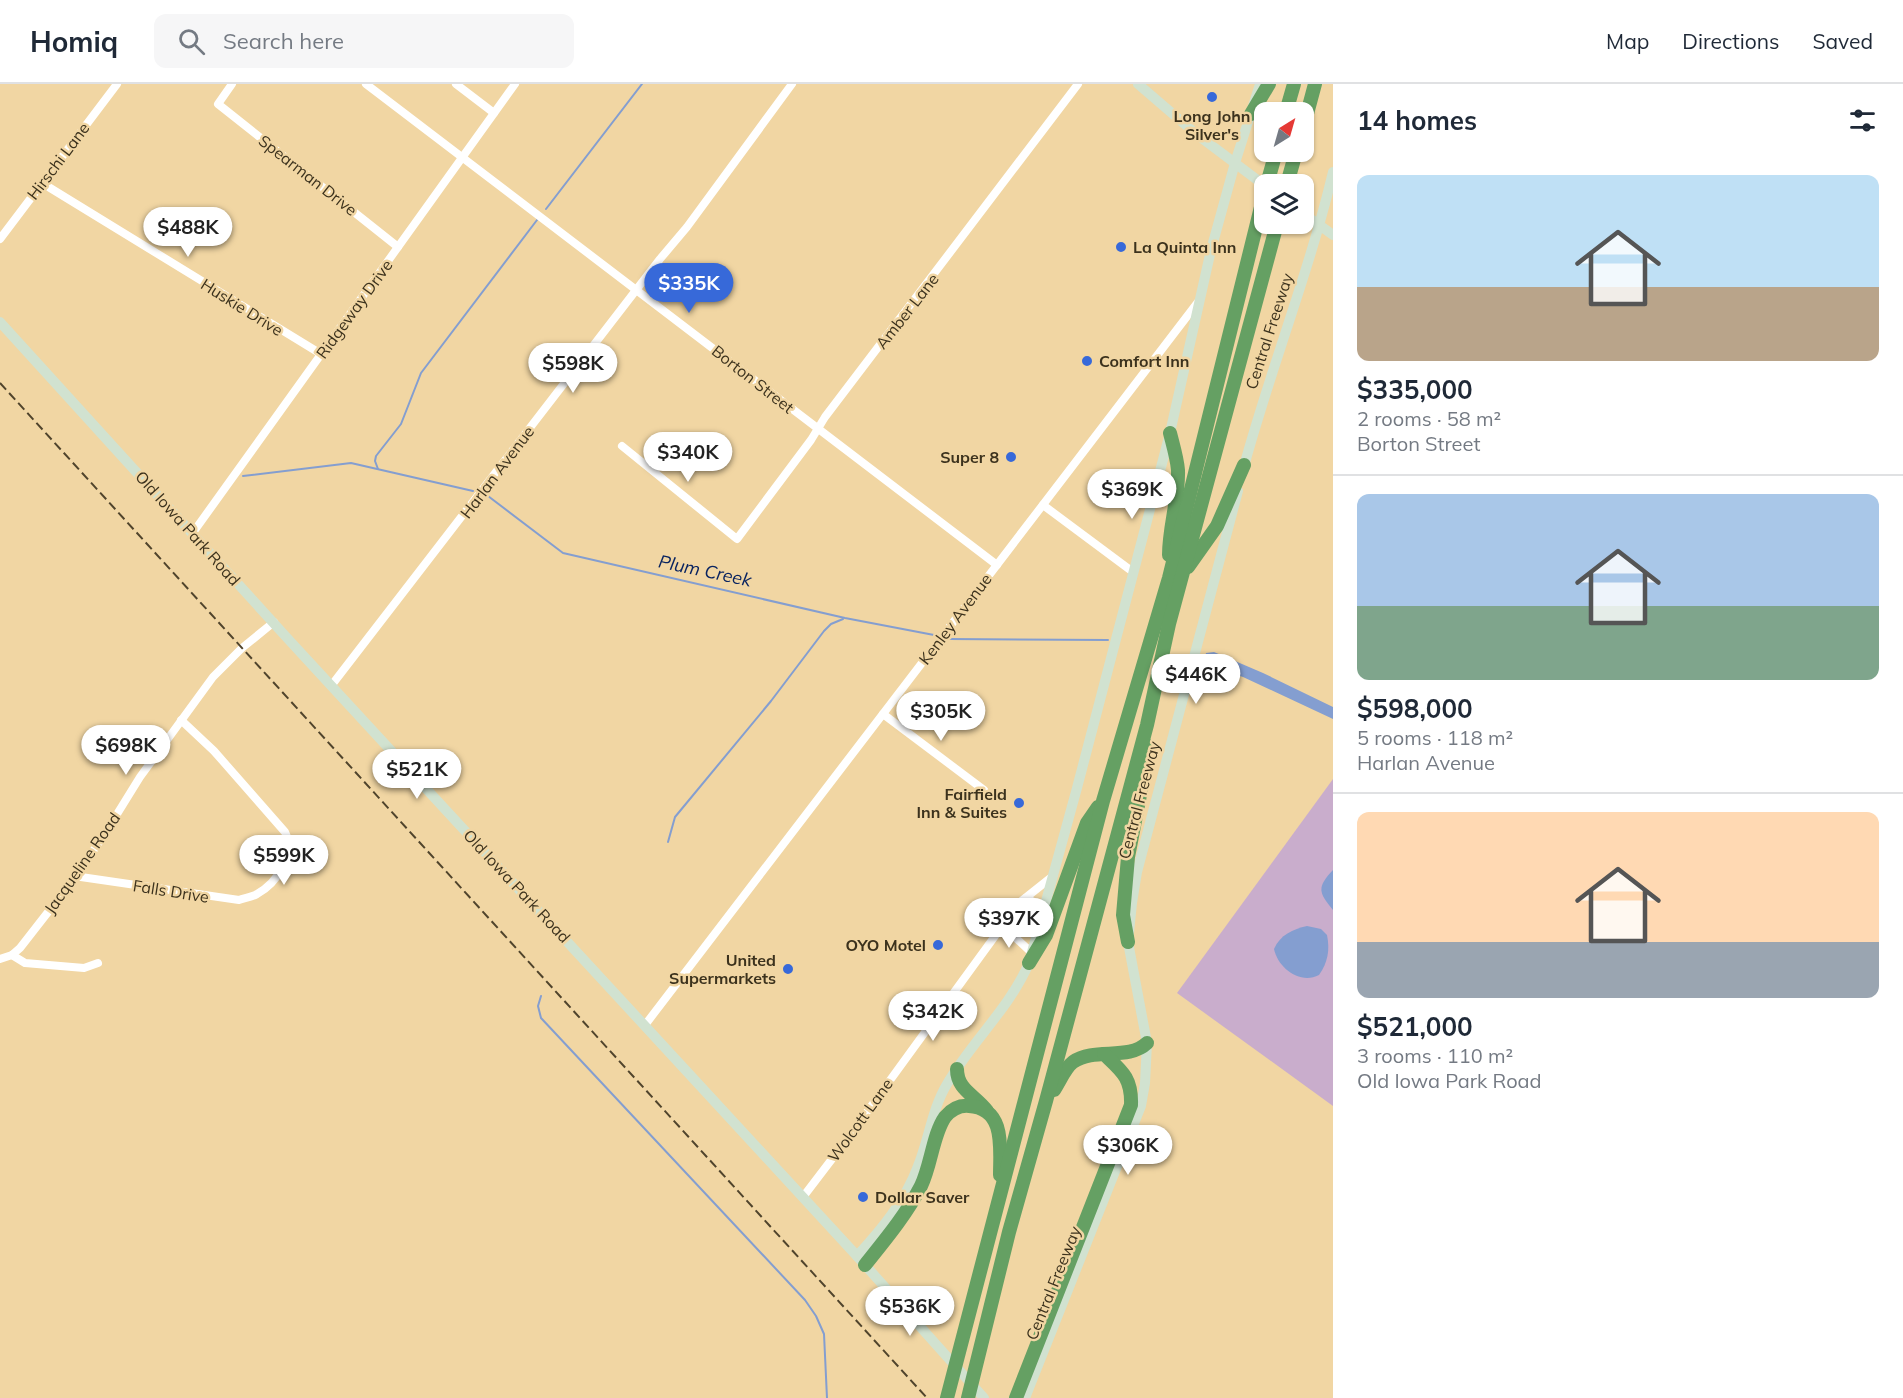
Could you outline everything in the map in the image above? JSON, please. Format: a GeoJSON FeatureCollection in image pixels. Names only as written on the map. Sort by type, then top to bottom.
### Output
{"type":"FeatureCollection","features":[{"type":"Feature","properties":{"kind":"highway"},"geometry":{"type":"LineString","coordinates":[[1251,114],[1269,84]]}},
{"type":"Feature","properties":{"kind":"highway"},"geometry":{"type":"LineString","coordinates":[[1289,102],[1294,84]]}},
{"type":"Feature","properties":{"kind":"highway"},"geometry":{"type":"LineString","coordinates":[[1310,102],[1315,84]]}},
{"type":"Feature","properties":{"kind":"highway","name":"Central Freeway"},"geometry":{"type":"LineString","coordinates":[[968,1398],[1009,1232],[1147,724],[1175,577],[1255,234]]}},
{"type":"Feature","properties":{"kind":"highway","name":"Central Freeway"},"geometry":{"type":"LineString","coordinates":[[947,1398],[1103,801],[1175,577],[1274,234]]}},
{"type":"Feature","properties":{"kind":"highway"},"geometry":{"type":"LineString","coordinates":[[1170,433],[1178,469],[1169,535],[1175,577]]}},
{"type":"Feature","properties":{"kind":"highway"},"geometry":{"type":"LineString","coordinates":[[1175,577],[1217,526],[1244,465]]}},
{"type":"Feature","properties":{"kind":"highway"},"geometry":{"type":"LineString","coordinates":[[1128,942],[1123,915],[1128,857],[1146,764],[1147,724]]}},
{"type":"Feature","properties":{"kind":"highway"},"geometry":{"type":"LineString","coordinates":[[1031,958],[1046,935],[1087,823],[1103,801]]}},
{"type":"Feature","properties":{"kind":"highway"},"geometry":{"type":"LineString","coordinates":[[1046,1101],[1071,1064],[1082,1058],[1136,1051],[1147,1043]]}},
{"type":"Feature","properties":{"kind":"highway"},"geometry":{"type":"LineString","coordinates":[[1016,1398],[1131,1105],[1130,1083],[1124,1072],[1104,1054]]}},
{"type":"Feature","properties":{"kind":"highway"},"geometry":{"type":"LineString","coordinates":[[957,1068],[960,1086],[977,1098],[998,1127],[1000,1195]]}},
{"type":"Feature","properties":{"kind":"highway"},"geometry":{"type":"LineString","coordinates":[[861,1260],[898,1223],[921,1186],[928,1170],[940,1126],[951,1111],[964,1106],[980,1107],[990,1114]]}},
{"type":"Feature","properties":{"kind":"main road"},"geometry":{"type":"LineString","coordinates":[[1137,84],[1195,134],[1254,176]]}},
{"type":"Feature","properties":{"kind":"main road"},"geometry":{"type":"LineString","coordinates":[[861,1260],[913,1180],[940,1098],[957,1068],[1005,1007],[1020,983],[1031,958],[1170,433],[1211,250],[1260,84]]}},
{"type":"Feature","properties":{"kind":"main road","name":"Central Freeway"},"geometry":{"type":"LineString","coordinates":[[1025,1398],[1141,1106],[1145,1083],[1147,1043],[1128,942],[1137,872],[1244,465],[1320,225],[1333,172]]}},
{"type":"Feature","properties":{"kind":"main road"},"geometry":{"type":"LineString","coordinates":[[1314,221],[1333,235]]}},
{"type":"Feature","properties":{"kind":"main road","name":"Old Iowa Park Road"},"geometry":{"type":"LineString","coordinates":[[0,322],[331,686],[861,1260],[984,1398]]}},
{"type":"Feature","properties":{"kind":"street","name":"Hirschi Lane"},"geometry":{"type":"LineString","coordinates":[[0,239],[117,84]]}},
{"type":"Feature","properties":{"kind":"street","name":"Spearman Drive"},"geometry":{"type":"LineString","coordinates":[[232,84],[218,104],[398,248]]}},
{"type":"Feature","properties":{"kind":"street","name":"Borton Street"},"geometry":{"type":"LineString","coordinates":[[366,84],[997,565]]}},
{"type":"Feature","properties":{"kind":"street"},"geometry":{"type":"LineString","coordinates":[[456,84],[494,113]]}},
{"type":"Feature","properties":{"kind":"street","name":"Ridgeway Drive"},"geometry":{"type":"LineString","coordinates":[[192,534],[515,84]]}},
{"type":"Feature","properties":{"kind":"street","name":"Harlan Avenue"},"geometry":{"type":"LineString","coordinates":[[331,686],[687,227],[792,84]]}},
{"type":"Feature","properties":{"kind":"street","name":"Amber Lane"},"geometry":{"type":"LineString","coordinates":[[622,446],[737,538],[1078,84]]}},
{"type":"Feature","properties":{"kind":"street","name":"Huskie Drive"},"geometry":{"type":"LineString","coordinates":[[42,183],[321,354]]}},
{"type":"Feature","properties":{"kind":"street","name":"Kenley Avenue"},"geometry":{"type":"LineString","coordinates":[[645,1025],[1200,298]]}},
{"type":"Feature","properties":{"kind":"street"},"geometry":{"type":"LineString","coordinates":[[1043,505],[1133,572]]}},
{"type":"Feature","properties":{"kind":"street","name":"Jacqueline Road"},"geometry":{"type":"LineString","coordinates":[[0,959],[12,955],[28,939],[101,840],[140,777],[222,666],[274,622]]}},
{"type":"Feature","properties":{"kind":"street"},"geometry":{"type":"LineString","coordinates":[[883,714],[984,790]]}},
{"type":"Feature","properties":{"kind":"street","name":"Falls Drive"},"geometry":{"type":"LineString","coordinates":[[74,876],[238,900],[255,895],[276,877],[290,848],[285,832],[214,751],[181,720]]}},
{"type":"Feature","properties":{"kind":"street","name":"Wolcott Lane"},"geometry":{"type":"LineString","coordinates":[[803,1197],[1019,903],[1053,876]]}},
{"type":"Feature","properties":{"kind":"street"},"geometry":{"type":"LineString","coordinates":[[1026,898],[1044,908]]}},
{"type":"Feature","properties":{"kind":"street"},"geometry":{"type":"LineString","coordinates":[[1003,926],[1031,958]]}},
{"type":"Feature","properties":{"kind":"street"},"geometry":{"type":"LineString","coordinates":[[12,955],[25,963],[84,968],[98,963]]}},
{"type":"Feature","properties":{"kind":"shaded area"},"geometry":{"type":"Polygon","coordinates":[[[1333,779],[1333,1106],[1177,993],[1333,779]]]}},
{"type":"Feature","properties":{"kind":"water"},"geometry":{"type":"Polygon","coordinates":[[[1214,652],[1333,707],[1333,719],[1243,677],[1203,664],[1206,653],[1214,652]]]}},
{"type":"Feature","properties":{"kind":"water"},"geometry":{"type":"Polygon","coordinates":[[[1333,870],[1333,910],[1324,899],[1321,890],[1324,881],[1333,870]]]}},
{"type":"Feature","properties":{"kind":"water"},"geometry":{"type":"Polygon","coordinates":[[[1307,926],[1321,929],[1327,935],[1326,961],[1319,975],[1312,978],[1291,973],[1280,962],[1274,949],[1288,933],[1307,926]]]}},
{"type":"Feature","properties":{"kind":"waterway"},"geometry":{"type":"LineString","coordinates":[[546,209],[642,84]]}},
{"type":"Feature","properties":{"kind":"waterway"},"geometry":{"type":"LineString","coordinates":[[378,469],[376,456],[401,424],[421,373],[537,220]]}},
{"type":"Feature","properties":{"kind":"waterway","name":"Plum Creek"},"geometry":{"type":"LineString","coordinates":[[243,476],[351,463],[473,491]]}},
{"type":"Feature","properties":{"kind":"waterway","name":"Plum Creek"},"geometry":{"type":"LineString","coordinates":[[488,496],[563,553],[845,618],[934,635]]}},
{"type":"Feature","properties":{"kind":"waterway"},"geometry":{"type":"LineString","coordinates":[[668,842],[675,817],[771,701],[824,631],[831,624],[843,619]]}},
{"type":"Feature","properties":{"kind":"waterway","name":"Plum Creek"},"geometry":{"type":"LineString","coordinates":[[949,639],[1108,640]]}},
{"type":"Feature","properties":{"kind":"waterway"},"geometry":{"type":"LineString","coordinates":[[541,996],[538,1006],[541,1018],[805,1300],[824,1334],[827,1398]]}},
{"type":"Feature","properties":{"kind":"railway"},"geometry":{"type":"LineString","coordinates":[[0,383],[927,1398]]}},
{"type":"Feature","properties":{"kind":"place","name":"Long John Silver's"},"geometry":{"type":"Point","coordinates":[1212,97]}},
{"type":"Feature","properties":{"kind":"place","name":"La Quinta Inn"},"geometry":{"type":"Point","coordinates":[1121,247]}},
{"type":"Feature","properties":{"kind":"place","name":"Comfort Inn"},"geometry":{"type":"Point","coordinates":[1087,361]}},
{"type":"Feature","properties":{"kind":"place","name":"Super 8"},"geometry":{"type":"Point","coordinates":[1011,457]}},
{"type":"Feature","properties":{"kind":"place","name":"Fairfield Inn & Suites"},"geometry":{"type":"Point","coordinates":[1019,803]}},
{"type":"Feature","properties":{"kind":"place","name":"OYO Motel"},"geometry":{"type":"Point","coordinates":[938,945]}},
{"type":"Feature","properties":{"kind":"place","name":"United Supermarkets"},"geometry":{"type":"Point","coordinates":[788,969]}},
{"type":"Feature","properties":{"kind":"place","name":"Dollar Saver"},"geometry":{"type":"Point","coordinates":[863,1197]}}]}
